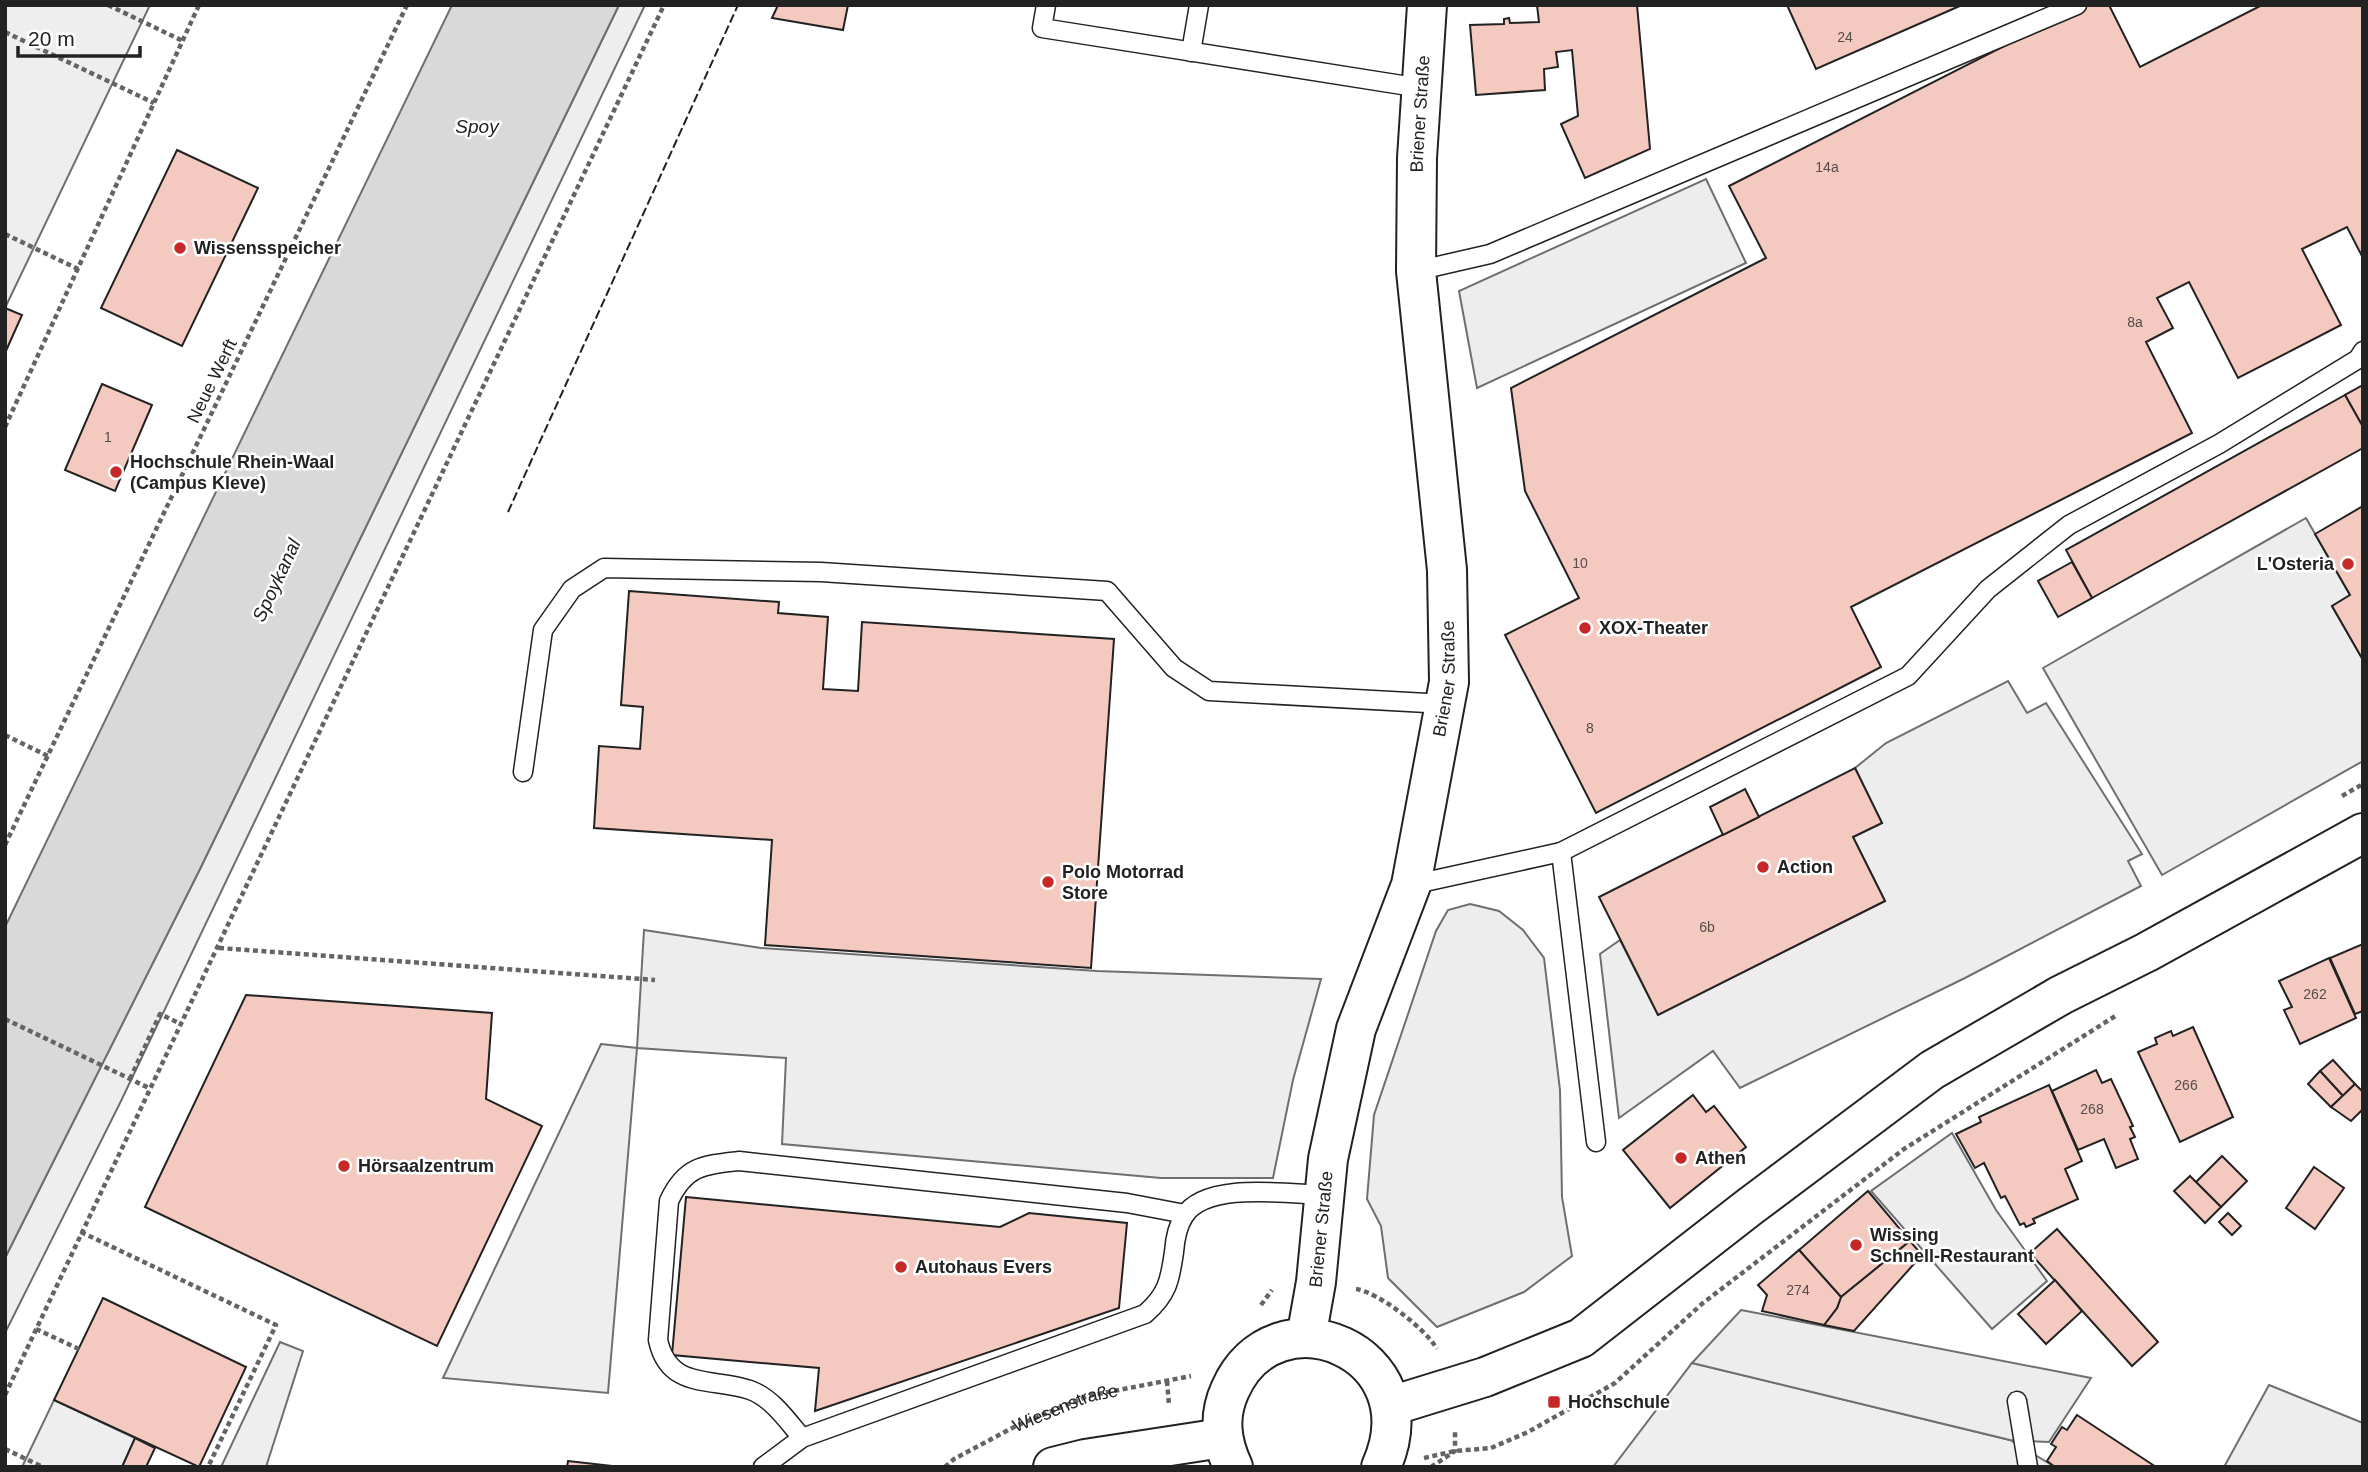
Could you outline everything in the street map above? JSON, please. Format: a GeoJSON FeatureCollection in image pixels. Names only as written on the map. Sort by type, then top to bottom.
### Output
{"type":"FeatureCollection","features":[{"type":"Feature","properties":{"kind":"street","name":"Briener Straße"},"geometry":{"type":"LineString","coordinates":[[1306,1338],[1316,1282],[1328,1158],[1356,1029],[1411,885],[1449,682],[1447,570],[1416,271],[1421,88],[1427,5]]}},
{"type":"Feature","properties":{"kind":"street"},"geometry":{"type":"LineString","coordinates":[[1391,1406],[1447,1389],[1581,1338],[1932,1070],[2061,995],[2147,952],[2363,833]]}},
{"type":"Feature","properties":{"kind":"street"},"geometry":{"type":"LineString","coordinates":[[1054,1467],[1228,1452],[1223,1405],[1236,1374],[1255,1355],[1279,1342],[1306,1338],[1336,1342],[1361,1357],[1381,1379],[1391,1406],[1393,1427],[1389,1448],[1381,1467]]}},
{"type":"Feature","properties":{"kind":"lane"},"geometry":{"type":"LineString","coordinates":[[1046,5],[1042,29],[1421,88]]}},
{"type":"Feature","properties":{"kind":"lane"},"geometry":{"type":"LineString","coordinates":[[1191,52],[1199,5]]}},
{"type":"Feature","properties":{"kind":"lane"},"geometry":{"type":"LineString","coordinates":[[1416,271],[1490,254],[2077,5]]}},
{"type":"Feature","properties":{"kind":"lane"},"geometry":{"type":"LineString","coordinates":[[1411,885],[1561,852],[1908,676],[1988,589],[2069,525],[2220,444],[2358,359],[2363,351]]}},
{"type":"Feature","properties":{"kind":"lane"},"geometry":{"type":"LineString","coordinates":[[523,772],[543,630],[572,589],[604,568],[821,572],[1107,592],[1174,668],[1209,691],[1445,704]]}},
{"type":"Feature","properties":{"kind":"lane"},"geometry":{"type":"LineString","coordinates":[[1561,852],[1596,1142]]}},
{"type":"Feature","properties":{"kind":"lane"},"geometry":{"type":"LineString","coordinates":[[802,1438],[768,1400],[750,1390],[712,1384],[676,1373],[662,1357],[659,1340],[669,1201],[678,1182],[691,1171],[709,1164],[739,1161],[1127,1203],[1185,1214]]}},
{"type":"Feature","properties":{"kind":"lane"},"geometry":{"type":"LineString","coordinates":[[763,1467],[802,1438],[1145,1314],[1162,1300],[1171,1274],[1176,1232],[1185,1214],[1198,1203],[1221,1193],[1324,1195]]}},
{"type":"Feature","properties":{"kind":"lane"},"geometry":{"type":"LineString","coordinates":[[2017,1401],[2028,1467]]}},
{"type":"Feature","properties":{"kind":"path"},"geometry":{"type":"LineString","coordinates":[[108,5],[183,41]]}},
{"type":"Feature","properties":{"kind":"path"},"geometry":{"type":"LineString","coordinates":[[5,427],[199,5]]}},
{"type":"Feature","properties":{"kind":"path","name":"Neue Werft"},"geometry":{"type":"LineString","coordinates":[[5,845],[407,5]]}},
{"type":"Feature","properties":{"kind":"path"},"geometry":{"type":"LineString","coordinates":[[5,1395],[664,5]]}},
{"type":"Feature","properties":{"kind":"path"},"geometry":{"type":"LineString","coordinates":[[5,32],[155,103]]}},
{"type":"Feature","properties":{"kind":"path"},"geometry":{"type":"LineString","coordinates":[[5,234],[78,269]]}},
{"type":"Feature","properties":{"kind":"path"},"geometry":{"type":"LineString","coordinates":[[5,735],[48,755]]}},
{"type":"Feature","properties":{"kind":"path"},"geometry":{"type":"LineString","coordinates":[[219,947],[655,979]]}},
{"type":"Feature","properties":{"kind":"path"},"geometry":{"type":"LineString","coordinates":[[1455,1451],[1491,1448],[1528,1432],[1615,1382],[1703,1303],[1904,1149],[2124,1011]]}},
{"type":"Feature","properties":{"kind":"path"},"geometry":{"type":"LineString","coordinates":[[130,1079],[160,1014],[181,1024]]}},
{"type":"Feature","properties":{"kind":"path"},"geometry":{"type":"LineString","coordinates":[[5,1019],[149,1088]]}},
{"type":"Feature","properties":{"kind":"path"},"geometry":{"type":"LineString","coordinates":[[81,1232],[276,1325],[208,1467]]}},
{"type":"Feature","properties":{"kind":"path"},"geometry":{"type":"LineString","coordinates":[[36,1329],[79,1349]]}},
{"type":"Feature","properties":{"kind":"path","name":"Wiesenstraße"},"geometry":{"type":"LineString","coordinates":[[945,1467],[954,1459],[1016,1426],[1088,1396],[1196,1375]]}},
{"type":"Feature","properties":{"kind":"path"},"geometry":{"type":"LineString","coordinates":[[5,1449],[43,1467]]}},
{"type":"Feature","properties":{"kind":"shaded area"},"geometry":{"type":"Polygon","coordinates":[[[5,5],[150,5],[5,308],[5,5]]]}},
{"type":"Feature","properties":{"kind":"shaded area"},"geometry":{"type":"Polygon","coordinates":[[[619,5],[645,5],[121,1101],[5,1333],[5,1258],[200,869],[619,5]]]}},
{"type":"Feature","properties":{"kind":"shaded area"},"geometry":{"type":"Polygon","coordinates":[[[1706,179],[1746,263],[1477,388],[1459,291],[1706,179]]]}},
{"type":"Feature","properties":{"kind":"shaded area","name":"L'Osteria"},"geometry":{"type":"Polygon","coordinates":[[[2306,518],[2350,595],[2332,606],[2363,660],[2363,761],[2162,875],[2043,668],[2306,518]]]}},
{"type":"Feature","properties":{"kind":"shaded area"},"geometry":{"type":"Polygon","coordinates":[[[2008,681],[2027,713],[2046,703],[2142,854],[2128,861],[2141,886],[1965,978],[1740,1088],[1713,1051],[1619,1118],[1600,954],[1620,940],[1658,1015],[1885,901],[1853,837],[1882,823],[1855,768],[1886,743],[2008,681]]]}},
{"type":"Feature","properties":{"kind":"shaded area"},"geometry":{"type":"Polygon","coordinates":[[[1470,904],[1499,911],[1523,930],[1544,958],[1560,1090],[1562,1197],[1572,1256],[1524,1292],[1437,1327],[1388,1278],[1381,1226],[1367,1199],[1374,1115],[1436,931],[1448,910],[1470,904]]]}},
{"type":"Feature","properties":{"kind":"shaded area"},"geometry":{"type":"Polygon","coordinates":[[[644,930],[761,948],[1097,971],[1321,979],[1293,1080],[1273,1178],[1161,1178],[782,1144],[786,1058],[637,1048],[644,930]]]}},
{"type":"Feature","properties":{"kind":"shaded area"},"geometry":{"type":"Polygon","coordinates":[[[601,1044],[637,1048],[608,1393],[443,1378],[601,1044]]]}},
{"type":"Feature","properties":{"kind":"shaded area"},"geometry":{"type":"Polygon","coordinates":[[[1952,1133],[1996,1210],[2047,1281],[1992,1329],[1871,1191],[1952,1133]]]}},
{"type":"Feature","properties":{"kind":"shaded area"},"geometry":{"type":"Polygon","coordinates":[[[1741,1310],[2091,1378],[2049,1442],[2010,1440],[1692,1363],[1741,1310]]]}},
{"type":"Feature","properties":{"kind":"shaded area"},"geometry":{"type":"Polygon","coordinates":[[[280,1342],[303,1351],[266,1467],[221,1467],[280,1342]]]}},
{"type":"Feature","properties":{"kind":"shaded area"},"geometry":{"type":"Polygon","coordinates":[[[1692,1363],[2010,1440],[2055,1467],[1613,1467],[1692,1363]]]}},
{"type":"Feature","properties":{"kind":"shaded area"},"geometry":{"type":"Polygon","coordinates":[[[2269,1385],[2363,1423],[2363,1467],[2224,1467],[2269,1385]]]}},
{"type":"Feature","properties":{"kind":"shaded area"},"geometry":{"type":"Polygon","coordinates":[[[54,1400],[135,1438],[122,1467],[22,1467],[54,1400]]]}},
{"type":"Feature","properties":{"kind":"water","name":"Spoy"},"geometry":{"type":"Polygon","coordinates":[[[452,5],[619,5],[200,869],[5,1258],[5,927],[452,5]]]}},
{"type":"Feature","properties":{"kind":"building"},"geometry":{"type":"Polygon","coordinates":[[[778,5],[848,5],[843,30],[772,18],[778,5]]]}},
{"type":"Feature","properties":{"kind":"building"},"geometry":{"type":"Polygon","coordinates":[[[1537,5],[1637,5],[1650,149],[1585,178],[1561,124],[1578,116],[1572,50],[1556,52],[1558,67],[1544,69],[1545,90],[1476,95],[1470,25],[1504,24],[1504,19],[1509,18],[1510,23],[1539,22],[1537,5]]]}},
{"type":"Feature","properties":{"kind":"building"},"geometry":{"type":"Polygon","coordinates":[[[1787,5],[1962,5],[1816,69],[1787,5]]]}},
{"type":"Feature","properties":{"kind":"building"},"geometry":{"type":"Polygon","coordinates":[[[2085,5],[2109,5],[2140,67],[2262,5],[2363,5],[2363,258],[2347,227],[2302,249],[2341,325],[2238,378],[2189,282],[2157,298],[2173,328],[2146,342],[2192,433],[1851,607],[1881,667],[1596,813],[1505,635],[1579,598],[1525,491],[1511,388],[1766,258],[1729,186],[2085,5]]]}},
{"type":"Feature","properties":{"kind":"building","name":"Wissensspeicher"},"geometry":{"type":"Polygon","coordinates":[[[177,150],[258,188],[182,346],[101,308],[177,150]]]}},
{"type":"Feature","properties":{"kind":"building"},"geometry":{"type":"Polygon","coordinates":[[[5,308],[22,315],[5,353],[5,308]]]}},
{"type":"Feature","properties":{"kind":"building"},"geometry":{"type":"Polygon","coordinates":[[[102,384],[152,405],[115,491],[65,470],[102,384]]]}},
{"type":"Feature","properties":{"kind":"building"},"geometry":{"type":"Polygon","coordinates":[[[2363,385],[2363,427],[2345,395],[2363,385]]]}},
{"type":"Feature","properties":{"kind":"building"},"geometry":{"type":"Polygon","coordinates":[[[2345,395],[2363,427],[2363,448],[2092,598],[2066,550],[2345,395]]]}},
{"type":"Feature","properties":{"kind":"building","name":"L'Osteria"},"geometry":{"type":"Polygon","coordinates":[[[2363,506],[2363,660],[2332,606],[2350,595],[2315,534],[2363,506]]]}},
{"type":"Feature","properties":{"kind":"building"},"geometry":{"type":"Polygon","coordinates":[[[2072,562],[2092,598],[2058,617],[2038,581],[2072,562]]]}},
{"type":"Feature","properties":{"kind":"building"},"geometry":{"type":"Polygon","coordinates":[[[629,591],[779,602],[778,613],[828,617],[823,689],[858,691],[862,622],[1114,639],[1091,968],[765,945],[772,840],[594,828],[599,746],[640,749],[643,707],[621,705],[629,591]]]}},
{"type":"Feature","properties":{"kind":"building","name":"Action"},"geometry":{"type":"Polygon","coordinates":[[[1855,768],[1882,823],[1853,837],[1885,901],[1658,1015],[1599,897],[1855,768]]]}},
{"type":"Feature","properties":{"kind":"building"},"geometry":{"type":"Polygon","coordinates":[[[1745,789],[1759,817],[1723,835],[1710,807],[1745,789]]]}},
{"type":"Feature","properties":{"kind":"building"},"geometry":{"type":"Polygon","coordinates":[[[2363,944],[2363,1011],[2355,1014],[2330,958],[2363,944]]]}},
{"type":"Feature","properties":{"kind":"building"},"geometry":{"type":"Polygon","coordinates":[[[2329,958],[2356,1018],[2300,1044],[2284,1010],[2292,1007],[2279,981],[2329,958]]]}},
{"type":"Feature","properties":{"kind":"building","name":"Hörsaalzentrum"},"geometry":{"type":"Polygon","coordinates":[[[246,995],[492,1013],[486,1099],[542,1126],[437,1346],[145,1207],[246,995]]]}},
{"type":"Feature","properties":{"kind":"building"},"geometry":{"type":"Polygon","coordinates":[[[2193,1027],[2233,1117],[2180,1142],[2138,1052],[2157,1044],[2155,1038],[2171,1031],[2173,1036],[2193,1027]]]}},
{"type":"Feature","properties":{"kind":"building"},"geometry":{"type":"Polygon","coordinates":[[[2333,1060],[2355,1084],[2343,1096],[2320,1071],[2333,1060]]]}},
{"type":"Feature","properties":{"kind":"building"},"geometry":{"type":"Polygon","coordinates":[[[2096,1070],[2102,1083],[2111,1079],[2133,1126],[2130,1127],[2135,1137],[2130,1139],[2138,1159],[2116,1168],[2104,1139],[2078,1150],[2052,1091],[2096,1070]]]}},
{"type":"Feature","properties":{"kind":"building"},"geometry":{"type":"Polygon","coordinates":[[[2320,1071],[2343,1096],[2331,1107],[2308,1084],[2320,1071]]]}},
{"type":"Feature","properties":{"kind":"building"},"geometry":{"type":"Polygon","coordinates":[[[2355,1084],[2363,1092],[2363,1109],[2351,1121],[2331,1107],[2355,1084]]]}},
{"type":"Feature","properties":{"kind":"building"},"geometry":{"type":"Polygon","coordinates":[[[2049,1085],[2082,1161],[2065,1169],[2078,1199],[2033,1219],[2035,1223],[2026,1227],[2024,1223],[2020,1225],[2005,1196],[2001,1198],[1984,1163],[1975,1168],[1956,1134],[1981,1122],[1979,1117],[2049,1085]]]}},
{"type":"Feature","properties":{"kind":"building","name":"Athen"},"geometry":{"type":"Polygon","coordinates":[[[1693,1095],[1706,1112],[1714,1106],[1746,1147],[1670,1208],[1623,1150],[1693,1095]]]}},
{"type":"Feature","properties":{"kind":"building"},"geometry":{"type":"Polygon","coordinates":[[[2222,1156],[2247,1181],[2221,1207],[2196,1182],[2222,1156]]]}},
{"type":"Feature","properties":{"kind":"building"},"geometry":{"type":"Polygon","coordinates":[[[2314,1167],[2344,1188],[2315,1229],[2286,1208],[2314,1167]]]}},
{"type":"Feature","properties":{"kind":"building"},"geometry":{"type":"Polygon","coordinates":[[[2190,1176],[2221,1207],[2205,1223],[2174,1191],[2190,1176]]]}},
{"type":"Feature","properties":{"kind":"building","name":"Wissing Schnell-Restaurant"},"geometry":{"type":"Polygon","coordinates":[[[1868,1191],[1910,1241],[1841,1297],[1799,1250],[1868,1191]]]}},
{"type":"Feature","properties":{"kind":"building","name":"Autohaus Evers"},"geometry":{"type":"Polygon","coordinates":[[[686,1197],[1000,1227],[1029,1213],[1127,1223],[1119,1308],[815,1411],[819,1368],[672,1355],[686,1197]]]}},
{"type":"Feature","properties":{"kind":"building"},"geometry":{"type":"Polygon","coordinates":[[[2228,1213],[2241,1226],[2232,1235],[2219,1222],[2228,1213]]]}},
{"type":"Feature","properties":{"kind":"building"},"geometry":{"type":"Polygon","coordinates":[[[2057,1229],[2158,1342],[2132,1366],[2030,1253],[2057,1229]]]}},
{"type":"Feature","properties":{"kind":"building"},"geometry":{"type":"Polygon","coordinates":[[[1910,1241],[1922,1255],[1854,1331],[1824,1325],[1837,1308],[1841,1297],[1910,1241]]]}},
{"type":"Feature","properties":{"kind":"building"},"geometry":{"type":"Polygon","coordinates":[[[1799,1250],[1841,1297],[1837,1308],[1824,1325],[1762,1311],[1767,1295],[1758,1285],[1799,1250]]]}},
{"type":"Feature","properties":{"kind":"building"},"geometry":{"type":"Polygon","coordinates":[[[2055,1280],[2082,1311],[2046,1344],[2018,1314],[2055,1280]]]}},
{"type":"Feature","properties":{"kind":"building"},"geometry":{"type":"Polygon","coordinates":[[[103,1298],[246,1367],[199,1467],[54,1400],[103,1298]]]}},
{"type":"Feature","properties":{"kind":"building"},"geometry":{"type":"Polygon","coordinates":[[[2077,1415],[2156,1467],[2055,1467],[2047,1461],[2056,1447],[2051,1444],[2062,1427],[2067,1430],[2077,1415]]]}},
{"type":"Feature","properties":{"kind":"building"},"geometry":{"type":"Polygon","coordinates":[[[135,1438],[155,1448],[146,1467],[122,1467],[135,1438]]]}},
{"type":"Feature","properties":{"kind":"building"},"geometry":{"type":"Polygon","coordinates":[[[568,1461],[621,1467],[567,1467],[568,1461]]]}},
{"type":"Feature","properties":{"kind":"fence"},"geometry":{"type":"LineString","coordinates":[[508,512],[738,5]]}},
{"type":"Feature","properties":{"kind":"place","name":"Wissensspeicher"},"geometry":{"type":"Point","coordinates":[180,248]}},
{"type":"Feature","properties":{"kind":"place","name":"Hochschule Rhein-Waal (Campus Kleve)"},"geometry":{"type":"Point","coordinates":[116,472]}},
{"type":"Feature","properties":{"kind":"place","name":"L'Osteria"},"geometry":{"type":"Point","coordinates":[2348,564]}},
{"type":"Feature","properties":{"kind":"place","name":"XOX-Theater"},"geometry":{"type":"Point","coordinates":[1585,628]}},
{"type":"Feature","properties":{"kind":"place","name":"Action"},"geometry":{"type":"Point","coordinates":[1763,867]}},
{"type":"Feature","properties":{"kind":"place","name":"Polo Motorrad Store"},"geometry":{"type":"Point","coordinates":[1048,882]}},
{"type":"Feature","properties":{"kind":"place","name":"Athen"},"geometry":{"type":"Point","coordinates":[1681,1158]}},
{"type":"Feature","properties":{"kind":"place","name":"Hörsaalzentrum"},"geometry":{"type":"Point","coordinates":[344,1166]}},
{"type":"Feature","properties":{"kind":"place","name":"Wissing Schnell-Restaurant"},"geometry":{"type":"Point","coordinates":[1856,1245]}},
{"type":"Feature","properties":{"kind":"place","name":"Autohaus Evers"},"geometry":{"type":"Point","coordinates":[901,1267]}},
{"type":"Feature","properties":{"kind":"place","name":"Hochschule"},"geometry":{"type":"Point","coordinates":[1554,1402]}},
{"type":"Feature","properties":{"kind":"water label","name":"Spoykanal"},"geometry":{"type":"Point","coordinates":[276,580]}}]}
